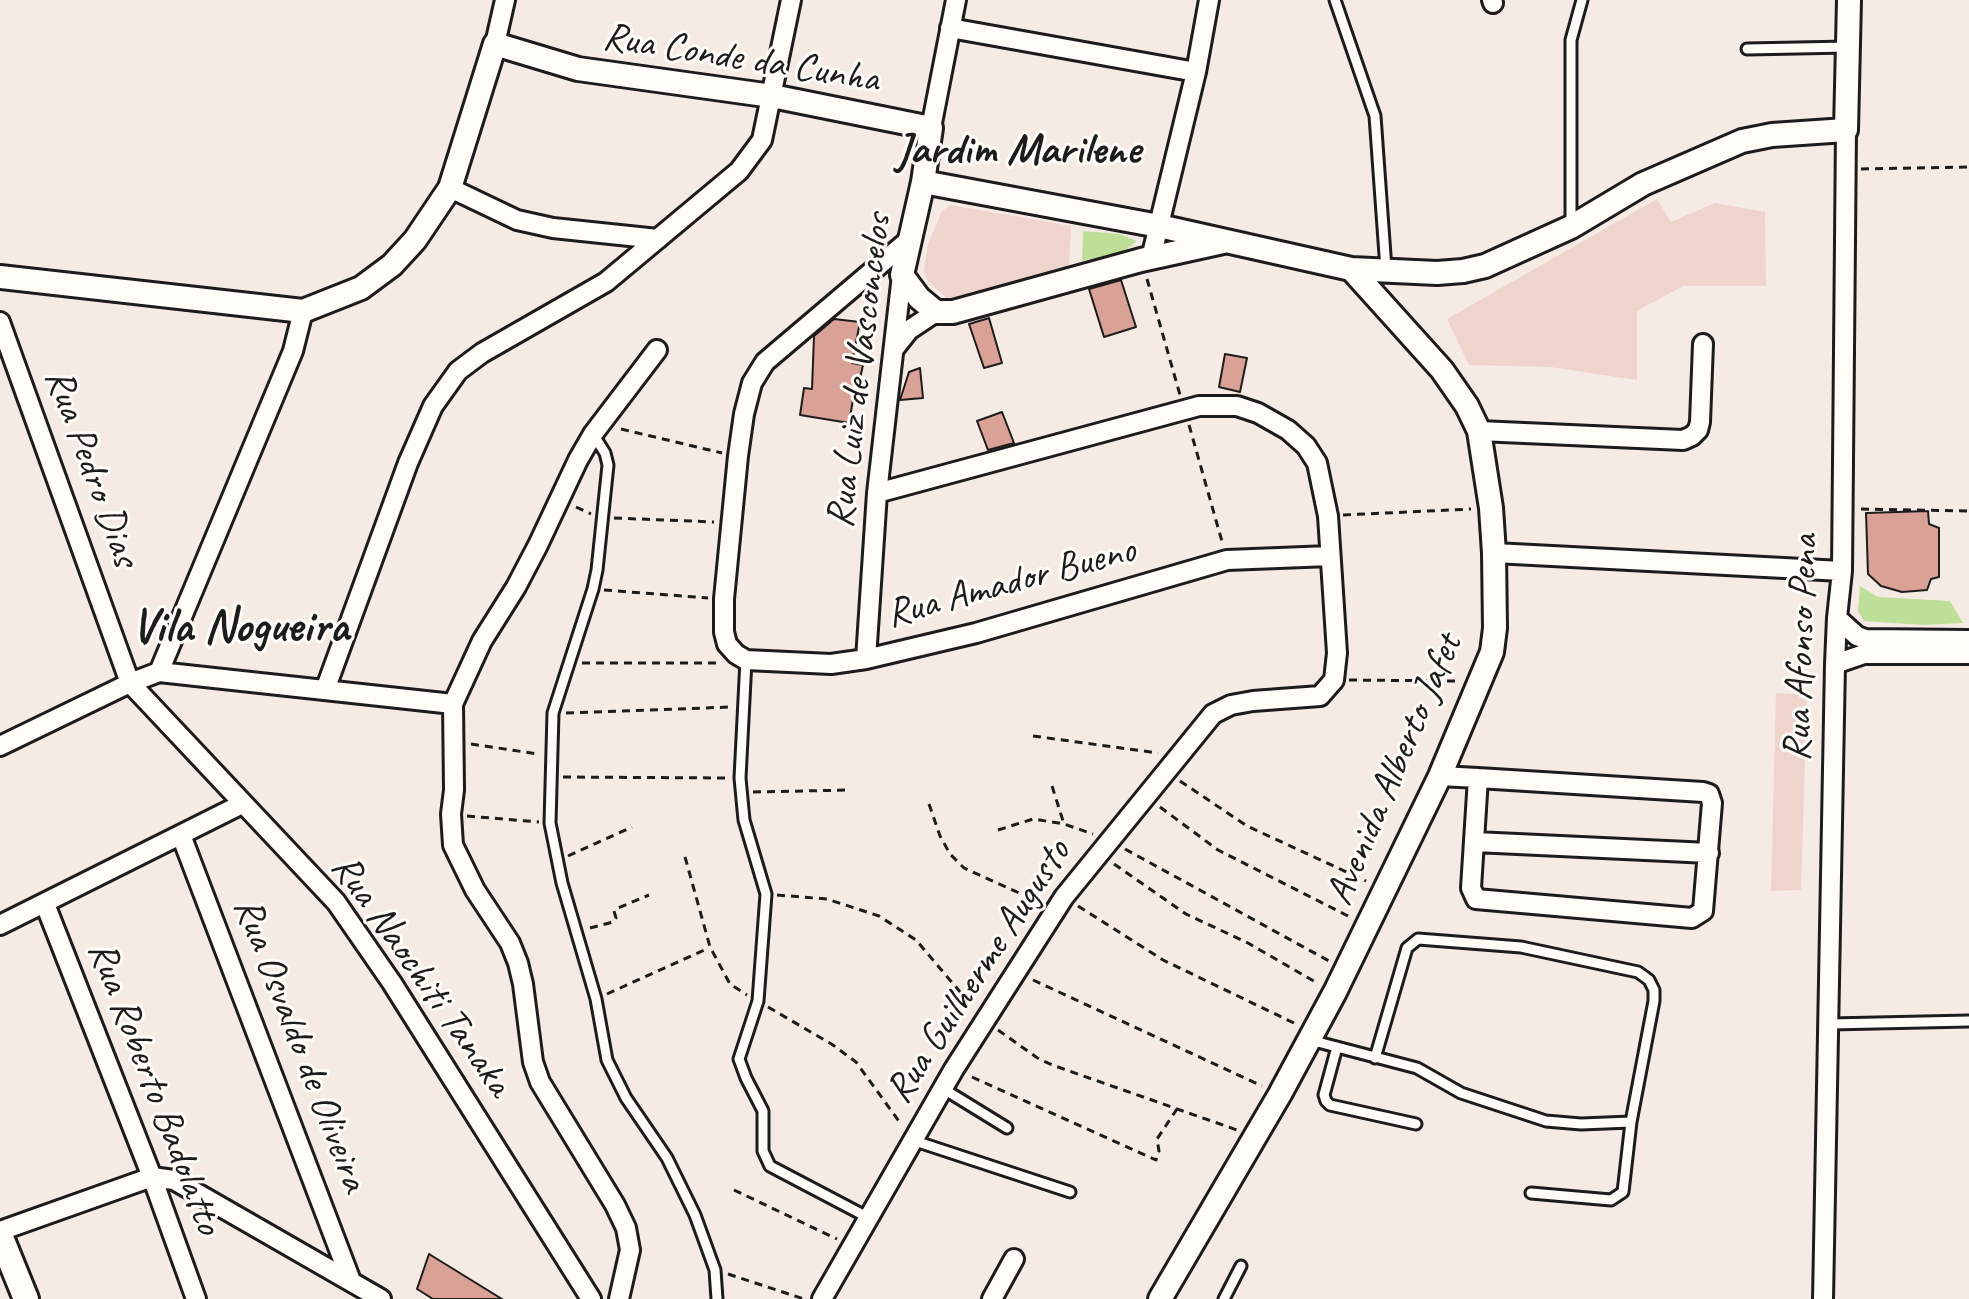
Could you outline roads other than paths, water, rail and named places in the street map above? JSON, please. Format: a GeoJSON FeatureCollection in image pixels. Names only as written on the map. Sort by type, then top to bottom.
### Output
{"type":"FeatureCollection","features":[{"type":"Feature","properties":{"kind":"main road"},"geometry":{"type":"LineString","coordinates":[[0,1233],[26,1299]]}},
{"type":"Feature","properties":{"kind":"street"},"geometry":{"type":"LineString","coordinates":[[0,277],[303,311],[361,288],[392,265],[415,240],[450,188],[495,44],[505,0]]}},
{"type":"Feature","properties":{"kind":"street"},"geometry":{"type":"LineString","coordinates":[[325,690],[408,463],[433,406],[458,371],[482,353],[606,282],[739,171],[756,152],[762,140],[791,0]]}},
{"type":"Feature","properties":{"kind":"street","name":"Rua Luiz de Vasconcelos"},"geometry":{"type":"LineString","coordinates":[[866,659],[877,493],[902,275],[923,182],[956,0]]}},
{"type":"Feature","properties":{"kind":"street"},"geometry":{"type":"LineString","coordinates":[[1151,258],[1196,72],[1209,0]]}},
{"type":"Feature","properties":{"kind":"street","name":"Rua Afonso Pena"},"geometry":{"type":"LineString","coordinates":[[1823,1299],[1835,664],[1842,571],[1849,0]]}},
{"type":"Feature","properties":{"kind":"street"},"geometry":{"type":"LineString","coordinates":[[950,28],[1196,72]]}},
{"type":"Feature","properties":{"kind":"street","name":"Rua Conde da Cunha"},"geometry":{"type":"LineString","coordinates":[[495,44],[578,69],[772,96],[931,128]]}},
{"type":"Feature","properties":{"kind":"street"},"geometry":{"type":"LineString","coordinates":[[923,182],[1159,226],[1351,269],[1437,273],[1485,266],[1571,227],[1643,184],[1742,141],[1772,135],[1846,130]]}},
{"type":"Feature","properties":{"kind":"street"},"geometry":{"type":"LineString","coordinates":[[450,188],[517,220],[553,228],[658,239]]}},
{"type":"Feature","properties":{"kind":"street"},"geometry":{"type":"LineString","coordinates":[[746,662],[730,649],[724,632],[724,599],[738,456],[752,383],[765,362],[910,239]]}},
{"type":"Feature","properties":{"kind":"street"},"geometry":{"type":"LineString","coordinates":[[893,351],[909,330],[936,312],[953,312],[1151,258],[1223,242]]}},
{"type":"Feature","properties":{"kind":"street","name":"Avenida Alberto Jafet"},"geometry":{"type":"LineString","coordinates":[[1160,1299],[1280,1094],[1346,971],[1440,776],[1492,652],[1495,628],[1494,553],[1491,508],[1479,431],[1467,406],[1442,370],[1351,269]]}},
{"type":"Feature","properties":{"kind":"street"},"geometry":{"type":"LineString","coordinates":[[902,275],[919,298],[936,312]]}},
{"type":"Feature","properties":{"kind":"street"},"geometry":{"type":"LineString","coordinates":[[159,672],[293,351],[303,311]]}},
{"type":"Feature","properties":{"kind":"street","name":"Rua Pedro Dias"},"geometry":{"type":"LineString","coordinates":[[0,322],[130,683]]}},
{"type":"Feature","properties":{"kind":"street"},"geometry":{"type":"LineString","coordinates":[[1479,431],[1683,440],[1698,430],[1700,422],[1703,344]]}},
{"type":"Feature","properties":{"kind":"street"},"geometry":{"type":"LineString","coordinates":[[619,1299],[630,1250],[626,1228],[540,1082],[533,1062],[518,963],[510,943],[475,890],[453,845],[453,704],[482,641],[516,587],[567,480],[597,429],[657,350]]}},
{"type":"Feature","properties":{"kind":"street"},"geometry":{"type":"LineString","coordinates":[[877,493],[1199,406],[1237,406],[1258,413],[1288,430],[1306,446],[1317,463],[1328,516],[1330,556]]}},
{"type":"Feature","properties":{"kind":"street"},"geometry":{"type":"LineString","coordinates":[[1494,553],[1842,571]]}},
{"type":"Feature","properties":{"kind":"street","name":"Rua Amador Bueno"},"geometry":{"type":"LineString","coordinates":[[746,662],[831,664],[866,659],[976,633],[1227,560],[1330,556]]}},
{"type":"Feature","properties":{"kind":"street","name":"Rua Guilherme Augusto"},"geometry":{"type":"LineString","coordinates":[[822,1299],[942,1088],[1059,903],[1200,728],[1213,714],[1222,710],[1253,701],[1315,698],[1327,691],[1334,680],[1337,653],[1330,556]]}},
{"type":"Feature","properties":{"kind":"street"},"geometry":{"type":"LineString","coordinates":[[1837,618],[1865,639],[1969,640]]}},
{"type":"Feature","properties":{"kind":"street"},"geometry":{"type":"LineString","coordinates":[[1835,664],[1864,654],[1969,654]]}},
{"type":"Feature","properties":{"kind":"street"},"geometry":{"type":"LineString","coordinates":[[0,746],[159,672],[453,704]]}},
{"type":"Feature","properties":{"kind":"street","name":"Rua Naochiti Tanaka"},"geometry":{"type":"LineString","coordinates":[[130,683],[336,902],[392,983],[591,1299]]}},
{"type":"Feature","properties":{"kind":"street"},"geometry":{"type":"LineString","coordinates":[[1440,776],[1478,778],[1703,792],[1709,794],[1712,803],[1705,906],[1699,915],[1692,918],[1476,899],[1471,888],[1478,778]]}},
{"type":"Feature","properties":{"kind":"street"},"geometry":{"type":"LineString","coordinates":[[0,925],[242,804]]}},
{"type":"Feature","properties":{"kind":"street","name":"Rua Osvaldo de Oliveira"},"geometry":{"type":"LineString","coordinates":[[181,835],[351,1281]]}},
{"type":"Feature","properties":{"kind":"street"},"geometry":{"type":"LineString","coordinates":[[1475,842],[1709,853]]}},
{"type":"Feature","properties":{"kind":"street","name":"Rua Roberto Badolatto"},"geometry":{"type":"LineString","coordinates":[[45,904],[152,1177],[196,1299]]}},
{"type":"Feature","properties":{"kind":"street"},"geometry":{"type":"LineString","coordinates":[[0,1233],[152,1177],[174,1180],[381,1299]]}},
{"type":"Feature","properties":{"kind":"street"},"geometry":{"type":"LineString","coordinates":[[992,1299],[1014,1259]]}},
{"type":"Feature","properties":{"kind":"lane"},"geometry":{"type":"LineString","coordinates":[[1335,0],[1375,116],[1386,272]]}},
{"type":"Feature","properties":{"kind":"lane"},"geometry":{"type":"LineString","coordinates":[[1571,227],[1571,40],[1581,1]]}},
{"type":"Feature","properties":{"kind":"lane"},"geometry":{"type":"LineString","coordinates":[[1747,49],[1848,47]]}},
{"type":"Feature","properties":{"kind":"lane"},"geometry":{"type":"LineString","coordinates":[[597,429],[608,465],[593,589],[553,713],[550,823],[568,904],[596,999],[607,1060],[613,1076],[667,1158],[695,1215],[715,1270],[717,1299]]}},
{"type":"Feature","properties":{"kind":"lane"},"geometry":{"type":"LineString","coordinates":[[746,662],[741,792],[750,846],[766,894],[758,1001],[739,1059],[763,1111],[764,1158],[770,1166],[869,1218]]}},
{"type":"Feature","properties":{"kind":"lane"},"geometry":{"type":"LineString","coordinates":[[1375,1058],[1407,948],[1418,939],[1521,947],[1638,972],[1649,980],[1654,990],[1631,1122],[1625,1185],[1618,1197],[1611,1200],[1531,1193]]}},
{"type":"Feature","properties":{"kind":"lane"},"geometry":{"type":"LineString","coordinates":[[1830,1024],[1969,1021]]}},
{"type":"Feature","properties":{"kind":"lane"},"geometry":{"type":"LineString","coordinates":[[1312,1036],[1337,1047],[1417,1068],[1461,1093],[1546,1121],[1581,1124],[1631,1122]]}},
{"type":"Feature","properties":{"kind":"lane"},"geometry":{"type":"LineString","coordinates":[[1337,1047],[1324,1095],[1330,1105],[1416,1124]]}},
{"type":"Feature","properties":{"kind":"lane"},"geometry":{"type":"LineString","coordinates":[[942,1088],[1007,1128]]}},
{"type":"Feature","properties":{"kind":"lane"},"geometry":{"type":"LineString","coordinates":[[912,1140],[1070,1192]]}},
{"type":"Feature","properties":{"kind":"lane"},"geometry":{"type":"LineString","coordinates":[[1224,1299],[1241,1266]]}},
{"type":"Feature","properties":{"kind":"district","name":"Jardim Marilene"},"geometry":{"type":"Point","coordinates":[1018,151]}},
{"type":"Feature","properties":{"kind":"district","name":"Vila Nogueira"},"geometry":{"type":"Point","coordinates":[240,628]}}]}
